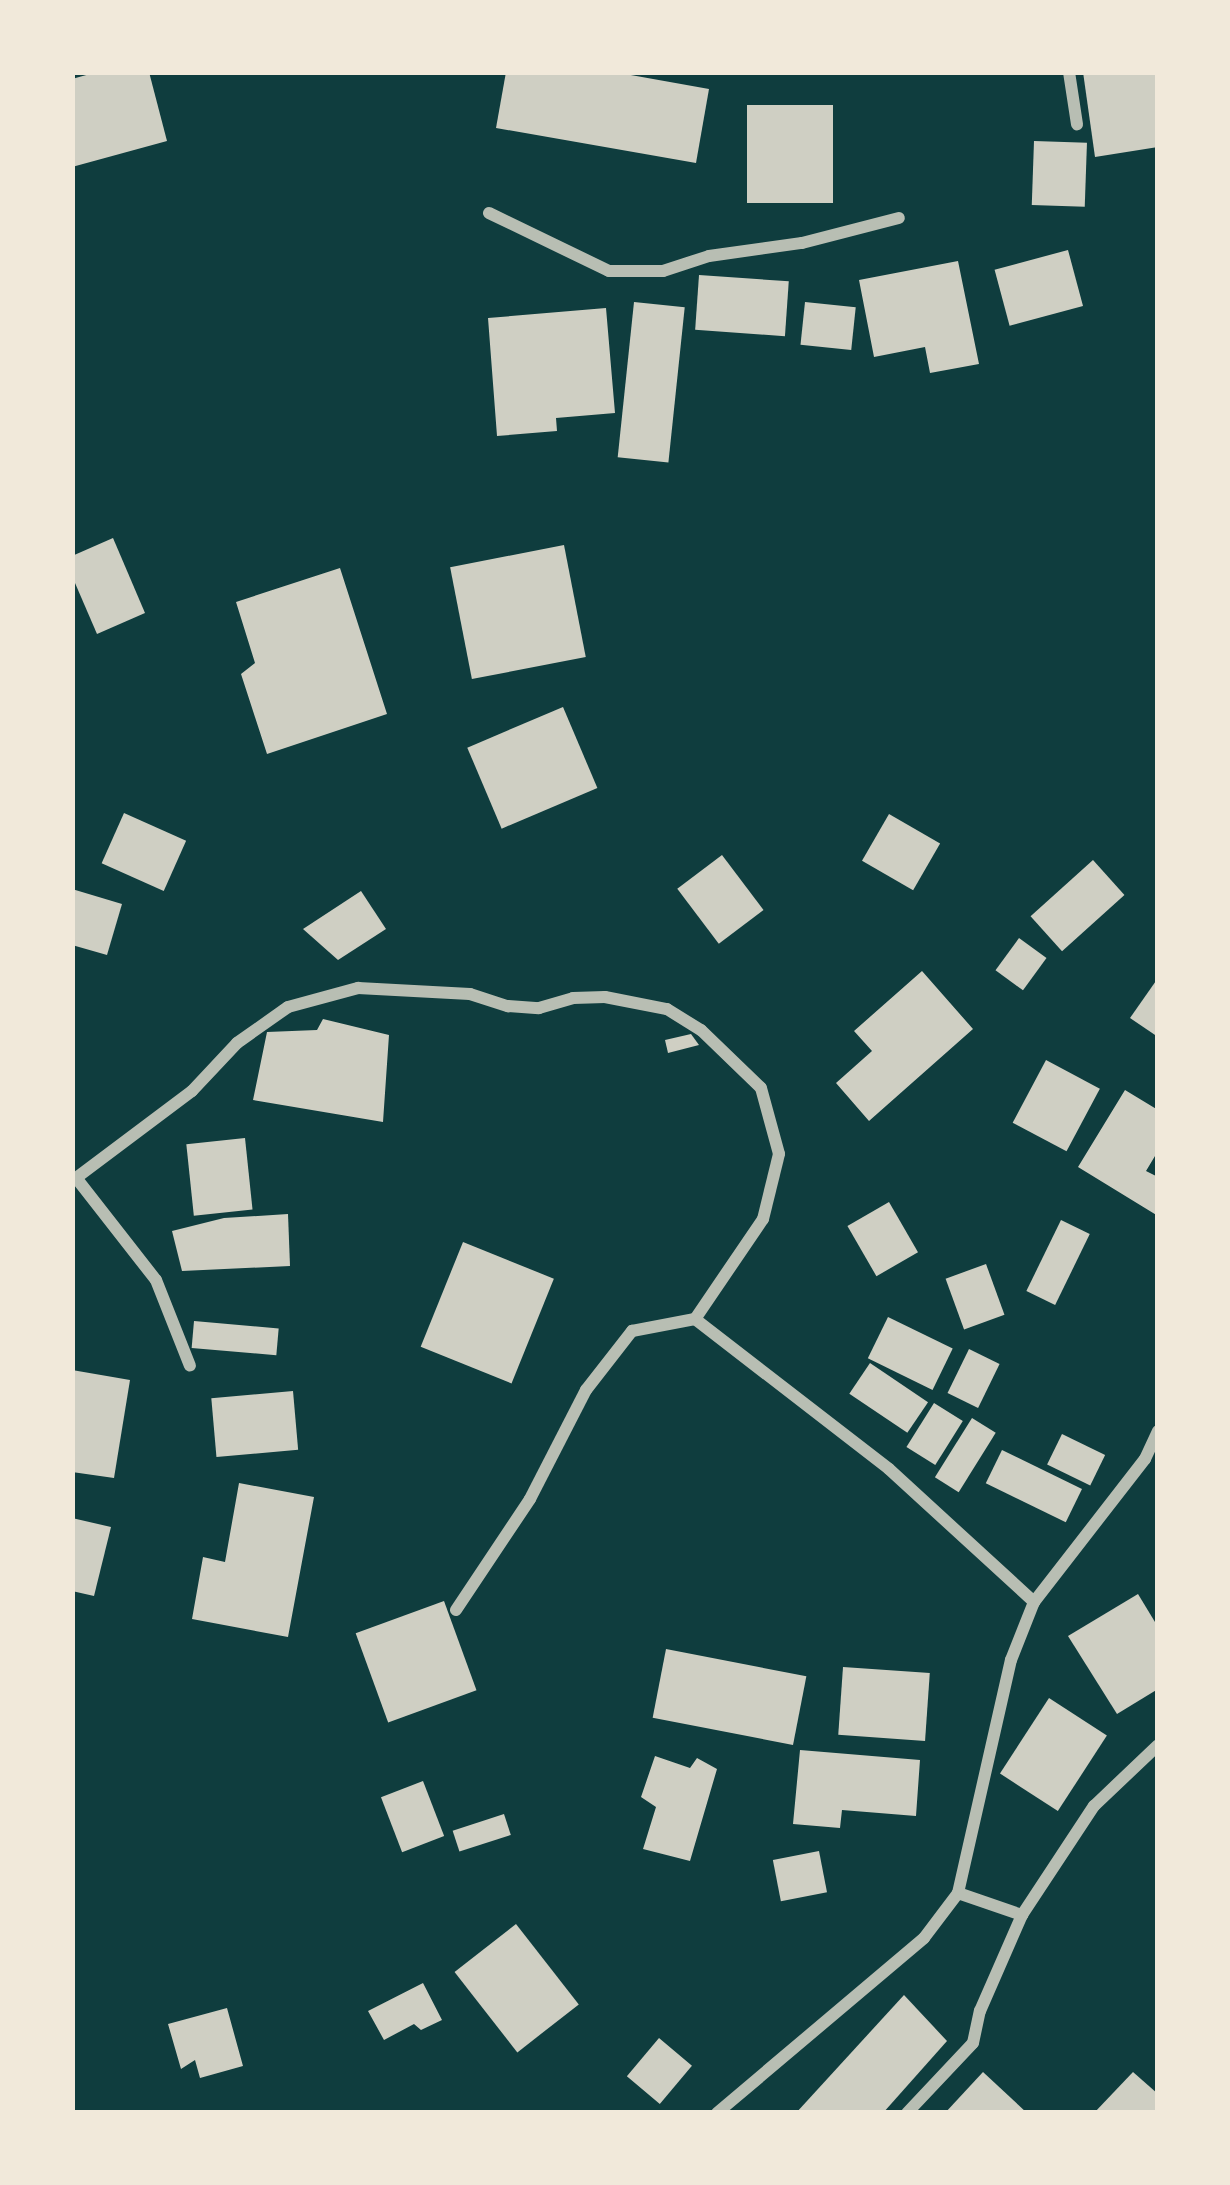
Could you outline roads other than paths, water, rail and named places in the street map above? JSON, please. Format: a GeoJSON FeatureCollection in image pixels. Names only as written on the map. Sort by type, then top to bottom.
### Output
{"type":"FeatureCollection","features":[{"type":"Feature","properties":{"kind":"street"},"geometry":{"type":"LineString","coordinates":[[1069,72],[1077,124]]}},
{"type":"Feature","properties":{"kind":"street"},"geometry":{"type":"LineString","coordinates":[[489,213],[609,271],[663,271],[709,256],[802,243],[898,218]]}},
{"type":"Feature","properties":{"kind":"street"},"geometry":{"type":"LineString","coordinates":[[190,1366],[156,1280],[75,1180],[191,1090],[237,1043],[289,1007],[358,988],[470,994],[523,1007],[605,997],[668,1009],[701,1030],[761,1088],[778,1154],[763,1219],[694,1319],[632,1331],[586,1390],[530,1499],[456,1610]]}},
{"type":"Feature","properties":{"kind":"street"},"geometry":{"type":"LineString","coordinates":[[694,1319],[889,1468],[1034,1602]]}},
{"type":"Feature","properties":{"kind":"street"},"geometry":{"type":"LineString","coordinates":[[717,2113],[924,1938],[958,1893],[1005,1683],[1034,1602],[1144,1459],[1158,1431]]}},
{"type":"Feature","properties":{"kind":"street"},"geometry":{"type":"LineString","coordinates":[[1144,1459],[1158,1472]]}},
{"type":"Feature","properties":{"kind":"street"},"geometry":{"type":"LineString","coordinates":[[907,2113],[974,2043],[980,2012],[1022,1916],[1094,1806],[1158,1745]]}},
{"type":"Feature","properties":{"kind":"street"},"geometry":{"type":"LineString","coordinates":[[958,1893],[1022,1916]]}}]}
